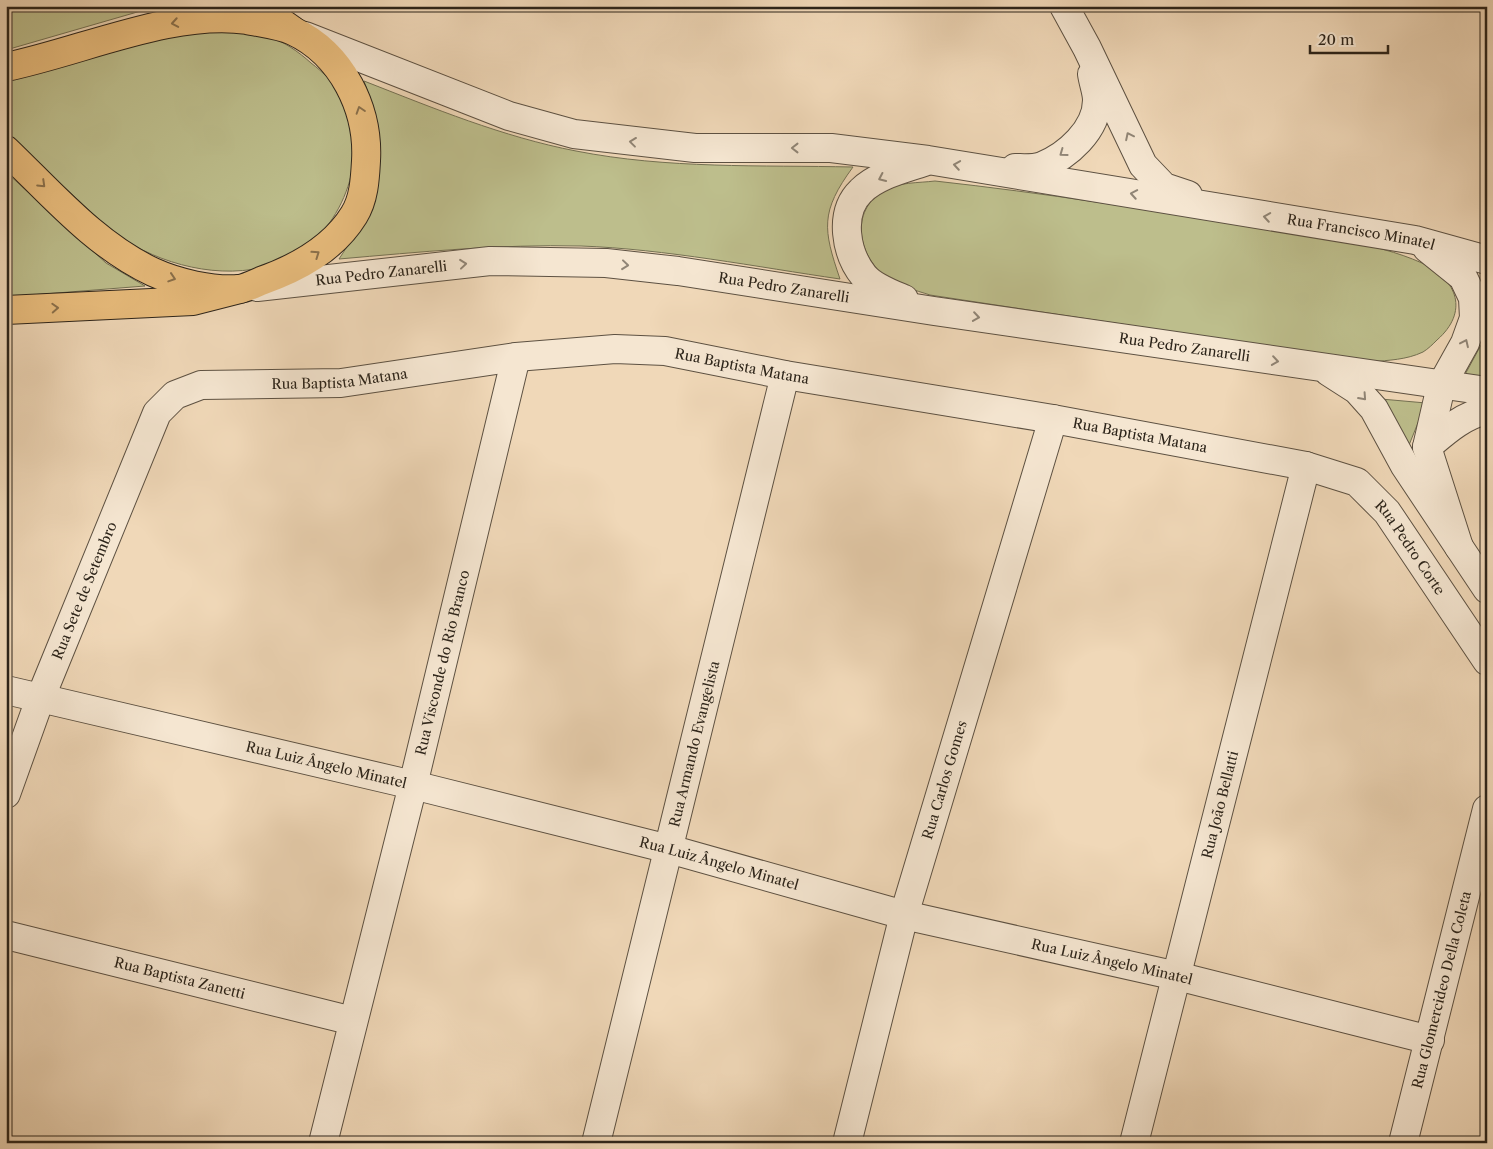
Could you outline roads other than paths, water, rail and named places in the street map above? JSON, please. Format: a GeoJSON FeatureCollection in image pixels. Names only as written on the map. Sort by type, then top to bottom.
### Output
{"type":"FeatureCollection","features":[{"type":"Feature","properties":{"kind":"main road"},"geometry":{"type":"LineString","coordinates":[[6,310],[193,301],[240,289],[278,275],[317,254],[335,239],[354,214],[363,193],[367,144],[364,122],[358,102],[334,62],[258,6]]}},
{"type":"Feature","properties":{"kind":"main road"},"geometry":{"type":"LineString","coordinates":[[6,67],[39,60],[169,24],[206,18],[246,20],[292,30]]}},
{"type":"Feature","properties":{"kind":"main road"},"geometry":{"type":"LineString","coordinates":[[6,150],[97,237],[126,257],[154,272],[184,282],[240,289]]}},
{"type":"Feature","properties":{"kind":"street"},"geometry":{"type":"LineString","coordinates":[[1064,6],[1087,48],[1143,165],[1164,187],[1234,212]]}},
{"type":"Feature","properties":{"kind":"street"},"geometry":{"type":"LineString","coordinates":[[292,30],[509,116],[574,134],[695,148],[831,148],[928,160],[1234,212]]}},
{"type":"Feature","properties":{"kind":"street"},"geometry":{"type":"LineString","coordinates":[[989,170],[1040,167],[1059,157],[1081,137],[1091,124],[1097,101],[1087,48]]}},
{"type":"Feature","properties":{"kind":"street"},"geometry":{"type":"LineString","coordinates":[[928,160],[880,178],[860,191],[850,209],[846,234],[853,257],[865,277],[888,292],[934,311]]}},
{"type":"Feature","properties":{"kind":"street","name":"Rua Francisco Minatel"},"geometry":{"type":"LineString","coordinates":[[1234,212],[1415,240],[1487,260]]}},
{"type":"Feature","properties":{"kind":"street"},"geometry":{"type":"LineString","coordinates":[[1415,240],[1444,260],[1463,277],[1473,298],[1474,318],[1465,343],[1441,386],[1427,447],[1459,547]]}},
{"type":"Feature","properties":{"kind":"street","name":"Rua Pedro Zanarelli"},"geometry":{"type":"LineString","coordinates":[[240,289],[490,261],[606,263],[678,271],[934,311],[1324,368]]}},
{"type":"Feature","properties":{"kind":"street","name":"Rua Baptista Matana"},"geometry":{"type":"LineString","coordinates":[[175,395],[201,385],[341,383],[516,357],[615,350],[665,351],[786,375],[1053,419],[1306,466]]}},
{"type":"Feature","properties":{"kind":"street","name":"Rua Visconde do Rio Branco"},"geometry":{"type":"LineString","coordinates":[[323,1143],[413,785],[516,357]]}},
{"type":"Feature","properties":{"kind":"street"},"geometry":{"type":"LineString","coordinates":[[1324,368],[1487,391]]}},
{"type":"Feature","properties":{"kind":"street"},"geometry":{"type":"LineString","coordinates":[[1324,368],[1357,390],[1374,409],[1405,466],[1487,590]]}},
{"type":"Feature","properties":{"kind":"street","name":"Rua Armando Evangelista"},"geometry":{"type":"LineString","coordinates":[[596,1143],[786,375]]}},
{"type":"Feature","properties":{"kind":"street","name":"Rua Sete de Setembro"},"geometry":{"type":"LineString","coordinates":[[6,794],[40,699],[158,413],[175,395]]}},
{"type":"Feature","properties":{"kind":"street"},"geometry":{"type":"LineString","coordinates":[[1427,447],[1454,424],[1475,413],[1487,410]]}},
{"type":"Feature","properties":{"kind":"street","name":"Rua Carlos Gomes"},"geometry":{"type":"LineString","coordinates":[[847,1143],[904,915],[1053,419]]}},
{"type":"Feature","properties":{"kind":"street","name":"Rua Pedro Corte"},"geometry":{"type":"LineString","coordinates":[[1306,466],[1357,482],[1387,512],[1487,661]]}},
{"type":"Feature","properties":{"kind":"street","name":"Rua João Bellatti"},"geometry":{"type":"LineString","coordinates":[[1134,1143],[1306,466]]}},
{"type":"Feature","properties":{"kind":"street","name":"Rua Luiz Ângelo Minatel"},"geometry":{"type":"LineString","coordinates":[[6,690],[413,785],[669,849],[904,915],[1177,976],[1430,1040]]}},
{"type":"Feature","properties":{"kind":"street","name":"Rua Glomercideo Della Coleta"},"geometry":{"type":"LineString","coordinates":[[1403,1143],[1486,813]]}},
{"type":"Feature","properties":{"kind":"street","name":"Rua Baptista Zanetti"},"geometry":{"type":"LineString","coordinates":[[6,936],[353,1021]]}}]}
